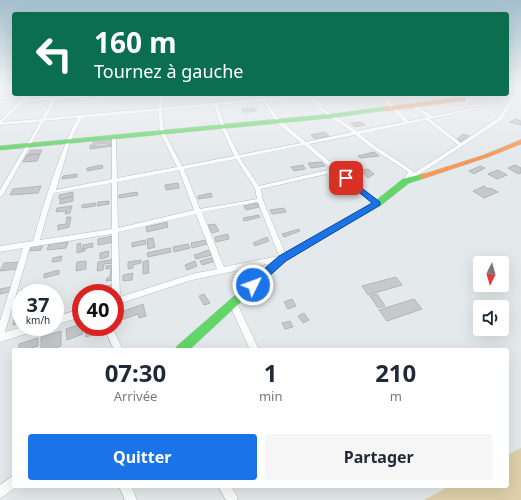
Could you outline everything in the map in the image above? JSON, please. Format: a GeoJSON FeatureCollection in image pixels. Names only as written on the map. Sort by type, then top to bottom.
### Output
{"type":"FeatureCollection","features":[{"type":"Feature","properties":{"kind":"street"},"geometry":{"type":"LineString","coordinates":[[0,123],[14,109]]}},
{"type":"Feature","properties":{"kind":"street"},"geometry":{"type":"LineString","coordinates":[[0,195],[49,109]]}},
{"type":"Feature","properties":{"kind":"street"},"geometry":{"type":"LineString","coordinates":[[0,123],[43,121],[157,109]]}},
{"type":"Feature","properties":{"kind":"street"},"geometry":{"type":"LineString","coordinates":[[160,109],[162,132],[180,169],[222,271]]}},
{"type":"Feature","properties":{"kind":"street"},"geometry":{"type":"LineString","coordinates":[[218,109],[223,127],[238,158],[258,188],[260,200],[283,258]]}},
{"type":"Feature","properties":{"kind":"street"},"geometry":{"type":"LineString","coordinates":[[270,109],[278,121],[377,204]]}},
{"type":"Feature","properties":{"kind":"street"},"geometry":{"type":"LineString","coordinates":[[321,109],[411,172],[406,181]]}},
{"type":"Feature","properties":{"kind":"street"},"geometry":{"type":"LineString","coordinates":[[0,148],[391,109]]}},
{"type":"Feature","properties":{"kind":"street"},"geometry":{"type":"LineString","coordinates":[[394,109],[408,122]]}},
{"type":"Feature","properties":{"kind":"street"},"geometry":{"type":"LineString","coordinates":[[419,109],[431,117],[427,119]]}},
{"type":"Feature","properties":{"kind":"street"},"geometry":{"type":"LineString","coordinates":[[52,192],[238,158],[304,143],[473,109]]}},
{"type":"Feature","properties":{"kind":"street"},"geometry":{"type":"LineString","coordinates":[[183,348],[283,258],[377,204],[406,181],[500,119],[506,109]]}},
{"type":"Feature","properties":{"kind":"street"},"geometry":{"type":"LineString","coordinates":[[36,244],[45,211],[68,142],[80,117]]}},
{"type":"Feature","properties":{"kind":"street"},"geometry":{"type":"LineString","coordinates":[[427,119],[461,145]]}},
{"type":"Feature","properties":{"kind":"street"},"geometry":{"type":"LineString","coordinates":[[114,137],[116,284]]}},
{"type":"Feature","properties":{"kind":"street"},"geometry":{"type":"LineString","coordinates":[[406,181],[486,156],[521,142]]}},
{"type":"Feature","properties":{"kind":"street"},"geometry":{"type":"LineString","coordinates":[[258,188],[336,170]]}},
{"type":"Feature","properties":{"kind":"street"},"geometry":{"type":"LineString","coordinates":[[0,249],[27,246],[115,231],[198,211],[260,200]]}},
{"type":"Feature","properties":{"kind":"street"},"geometry":{"type":"LineString","coordinates":[[0,336],[27,246]]}},
{"type":"Feature","properties":{"kind":"street"},"geometry":{"type":"LineString","coordinates":[[124,299],[192,277],[283,258]]}},
{"type":"Feature","properties":{"kind":"street"},"geometry":{"type":"LineString","coordinates":[[233,303],[254,348]]}},
{"type":"Feature","properties":{"kind":"street"},"geometry":{"type":"LineString","coordinates":[[0,336],[12,333]]}},
{"type":"Feature","properties":{"kind":"street"},"geometry":{"type":"LineString","coordinates":[[112,336],[118,348]]}},
{"type":"Feature","properties":{"kind":"street"},"geometry":{"type":"LineString","coordinates":[[0,492],[12,483]]}},
{"type":"Feature","properties":{"kind":"street"},"geometry":{"type":"LineString","coordinates":[[127,488],[131,500]]}},
{"type":"Feature","properties":{"kind":"street"},"geometry":{"type":"LineString","coordinates":[[225,488],[232,498]]}},
{"type":"Feature","properties":{"kind":"shaded area"},"geometry":{"type":"Polygon","coordinates":[[[521,448],[521,500],[424,500],[446,488],[509,488],[509,454],[521,448]]]}},
{"type":"Feature","properties":{"kind":"building"},"geometry":{"type":"Polygon","coordinates":[[[242,109],[257,110],[251,112],[243,112],[242,109]]]}},
{"type":"Feature","properties":{"kind":"building"},"geometry":{"type":"Polygon","coordinates":[[[516,119],[521,121],[521,125],[510,122],[516,119]]]}},
{"type":"Feature","properties":{"kind":"building"},"geometry":{"type":"Polygon","coordinates":[[[361,122],[365,125],[355,127],[351,123],[361,122]]]}},
{"type":"Feature","properties":{"kind":"building"},"geometry":{"type":"Polygon","coordinates":[[[325,132],[329,136],[315,139],[311,135],[325,132]]]}},
{"type":"Feature","properties":{"kind":"building"},"geometry":{"type":"Polygon","coordinates":[[[463,134],[469,136],[460,142],[457,139],[463,134]]]}},
{"type":"Feature","properties":{"kind":"building"},"geometry":{"type":"Polygon","coordinates":[[[112,140],[112,143],[97,144],[93,146],[93,142],[112,140]]]}},
{"type":"Feature","properties":{"kind":"building"},"geometry":{"type":"Polygon","coordinates":[[[113,144],[113,146],[90,149],[90,145],[92,145],[92,147],[113,144]]]}},
{"type":"Feature","properties":{"kind":"building"},"geometry":{"type":"Polygon","coordinates":[[[31,150],[42,150],[40,154],[28,155],[31,150]]]}},
{"type":"Feature","properties":{"kind":"building"},"geometry":{"type":"Polygon","coordinates":[[[374,152],[379,156],[360,158],[358,156],[374,152]]]}},
{"type":"Feature","properties":{"kind":"building"},"geometry":{"type":"Polygon","coordinates":[[[40,154],[37,161],[23,162],[27,155],[40,154]]]}},
{"type":"Feature","properties":{"kind":"building"},"geometry":{"type":"Polygon","coordinates":[[[322,162],[325,166],[311,168],[308,163],[322,162]]]}},
{"type":"Feature","properties":{"kind":"building"},"geometry":{"type":"Polygon","coordinates":[[[102,165],[103,168],[87,171],[87,168],[102,165]]]}},
{"type":"Feature","properties":{"kind":"building"},"geometry":{"type":"Polygon","coordinates":[[[303,165],[305,169],[294,171],[291,167],[303,165]]]}},
{"type":"Feature","properties":{"kind":"building"},"geometry":{"type":"Polygon","coordinates":[[[515,165],[521,168],[521,173],[518,174],[508,168],[515,165]]]}},
{"type":"Feature","properties":{"kind":"building"},"geometry":{"type":"Polygon","coordinates":[[[480,166],[485,168],[474,174],[469,171],[480,166]]]}},
{"type":"Feature","properties":{"kind":"building"},"geometry":{"type":"Polygon","coordinates":[[[368,169],[374,174],[368,178],[361,170],[368,169]]]}},
{"type":"Feature","properties":{"kind":"building"},"geometry":{"type":"Polygon","coordinates":[[[498,170],[507,175],[497,179],[488,174],[498,170]]]}},
{"type":"Feature","properties":{"kind":"building"},"geometry":{"type":"Polygon","coordinates":[[[357,171],[362,175],[351,179],[346,174],[357,171]]]}},
{"type":"Feature","properties":{"kind":"building"},"geometry":{"type":"Polygon","coordinates":[[[77,174],[77,177],[62,179],[63,176],[77,174]]]}},
{"type":"Feature","properties":{"kind":"building"},"geometry":{"type":"Polygon","coordinates":[[[178,183],[179,188],[166,190],[165,185],[178,183]]]}},
{"type":"Feature","properties":{"kind":"building"},"geometry":{"type":"Polygon","coordinates":[[[41,186],[38,193],[10,195],[13,189],[41,186]]]}},
{"type":"Feature","properties":{"kind":"building"},"geometry":{"type":"Polygon","coordinates":[[[484,186],[498,192],[484,198],[473,191],[484,186]]]}},
{"type":"Feature","properties":{"kind":"building"},"geometry":{"type":"Polygon","coordinates":[[[73,192],[73,196],[59,199],[59,195],[73,192]]]}},
{"type":"Feature","properties":{"kind":"building"},"geometry":{"type":"Polygon","coordinates":[[[137,192],[138,195],[119,198],[119,195],[137,192]]]}},
{"type":"Feature","properties":{"kind":"building"},"geometry":{"type":"Polygon","coordinates":[[[211,193],[212,197],[198,199],[198,196],[211,193]]]}},
{"type":"Feature","properties":{"kind":"building"},"geometry":{"type":"Polygon","coordinates":[[[73,197],[73,201],[60,204],[60,200],[73,197]]]}},
{"type":"Feature","properties":{"kind":"building"},"geometry":{"type":"Polygon","coordinates":[[[109,201],[109,204],[97,206],[98,202],[109,201]]]}},
{"type":"Feature","properties":{"kind":"building"},"geometry":{"type":"Polygon","coordinates":[[[96,203],[95,206],[82,208],[82,205],[96,203]]]}},
{"type":"Feature","properties":{"kind":"building"},"geometry":{"type":"Polygon","coordinates":[[[257,203],[259,207],[246,210],[244,206],[257,203]]]}},
{"type":"Feature","properties":{"kind":"building"},"geometry":{"type":"Polygon","coordinates":[[[72,206],[70,213],[65,214],[66,211],[56,212],[57,208],[72,206]]]}},
{"type":"Feature","properties":{"kind":"building"},"geometry":{"type":"Polygon","coordinates":[[[284,208],[286,212],[272,214],[270,210],[284,208]]]}},
{"type":"Feature","properties":{"kind":"building"},"geometry":{"type":"Polygon","coordinates":[[[259,215],[260,217],[244,221],[243,218],[259,215]]]}},
{"type":"Feature","properties":{"kind":"building"},"geometry":{"type":"Polygon","coordinates":[[[67,217],[71,217],[69,227],[58,230],[58,225],[66,224],[67,217]]]}},
{"type":"Feature","properties":{"kind":"building"},"geometry":{"type":"Polygon","coordinates":[[[167,222],[168,227],[147,232],[146,227],[167,222]]]}},
{"type":"Feature","properties":{"kind":"building"},"geometry":{"type":"Polygon","coordinates":[[[215,224],[219,231],[212,233],[208,225],[215,224]]]}},
{"type":"Feature","properties":{"kind":"building"},"geometry":{"type":"Polygon","coordinates":[[[299,229],[300,231],[284,237],[282,234],[299,229]]]}},
{"type":"Feature","properties":{"kind":"building"},"geometry":{"type":"Polygon","coordinates":[[[228,234],[229,239],[216,242],[215,237],[228,234]]]}},
{"type":"Feature","properties":{"kind":"building"},"geometry":{"type":"Polygon","coordinates":[[[113,236],[114,242],[98,245],[98,239],[113,236]]]}},
{"type":"Feature","properties":{"kind":"building"},"geometry":{"type":"Polygon","coordinates":[[[267,237],[269,241],[255,246],[253,243],[267,237]]]}},
{"type":"Feature","properties":{"kind":"building"},"geometry":{"type":"Polygon","coordinates":[[[153,238],[155,247],[148,249],[147,239],[153,238]]]}},
{"type":"Feature","properties":{"kind":"building"},"geometry":{"type":"Polygon","coordinates":[[[145,240],[146,244],[132,247],[132,243],[145,240]]]}},
{"type":"Feature","properties":{"kind":"building"},"geometry":{"type":"Polygon","coordinates":[[[206,240],[207,244],[192,248],[191,243],[206,240]]]}},
{"type":"Feature","properties":{"kind":"building"},"geometry":{"type":"Polygon","coordinates":[[[68,242],[66,248],[47,250],[49,244],[68,242]]]}},
{"type":"Feature","properties":{"kind":"building"},"geometry":{"type":"Polygon","coordinates":[[[81,243],[80,250],[85,249],[85,251],[77,253],[77,244],[81,243]]]}},
{"type":"Feature","properties":{"kind":"building"},"geometry":{"type":"Polygon","coordinates":[[[93,243],[93,247],[82,249],[83,245],[93,243]]]}},
{"type":"Feature","properties":{"kind":"building"},"geometry":{"type":"Polygon","coordinates":[[[188,244],[190,248],[174,252],[173,247],[188,244]]]}},
{"type":"Feature","properties":{"kind":"building"},"geometry":{"type":"Polygon","coordinates":[[[43,245],[41,250],[30,251],[32,246],[43,245]]]}},
{"type":"Feature","properties":{"kind":"building"},"geometry":{"type":"Polygon","coordinates":[[[170,248],[171,252],[148,257],[147,253],[170,248]]]}},
{"type":"Feature","properties":{"kind":"building"},"geometry":{"type":"Polygon","coordinates":[[[209,250],[212,255],[196,259],[194,255],[209,250]]]}},
{"type":"Feature","properties":{"kind":"building"},"geometry":{"type":"Polygon","coordinates":[[[109,251],[108,257],[100,259],[100,253],[109,251]]]}},
{"type":"Feature","properties":{"kind":"building"},"geometry":{"type":"Polygon","coordinates":[[[62,256],[61,261],[52,262],[53,258],[62,256]]]}},
{"type":"Feature","properties":{"kind":"building"},"geometry":{"type":"Polygon","coordinates":[[[214,257],[216,261],[202,265],[200,261],[214,257]]]}},
{"type":"Feature","properties":{"kind":"building"},"geometry":{"type":"Polygon","coordinates":[[[114,259],[113,263],[104,264],[103,270],[97,271],[98,262],[114,259]]]}},
{"type":"Feature","properties":{"kind":"building"},"geometry":{"type":"Polygon","coordinates":[[[141,260],[141,263],[133,265],[133,268],[128,269],[128,262],[141,260]]]}},
{"type":"Feature","properties":{"kind":"building"},"geometry":{"type":"Polygon","coordinates":[[[148,260],[149,273],[143,274],[143,262],[148,260]]]}},
{"type":"Feature","properties":{"kind":"building"},"geometry":{"type":"Polygon","coordinates":[[[86,261],[86,269],[76,271],[77,262],[86,261]]]}},
{"type":"Feature","properties":{"kind":"building"},"geometry":{"type":"Polygon","coordinates":[[[195,261],[197,266],[187,270],[185,265],[195,261]]]}},
{"type":"Feature","properties":{"kind":"building"},"geometry":{"type":"Polygon","coordinates":[[[20,262],[17,269],[0,271],[4,263],[20,262]]]}},
{"type":"Feature","properties":{"kind":"building"},"geometry":{"type":"Polygon","coordinates":[[[113,265],[113,280],[106,281],[107,278],[110,277],[111,268],[106,269],[106,266],[113,265]]]}},
{"type":"Feature","properties":{"kind":"building"},"geometry":{"type":"Polygon","coordinates":[[[59,270],[59,274],[44,278],[44,274],[59,270]]]}},
{"type":"Feature","properties":{"kind":"building"},"geometry":{"type":"Polygon","coordinates":[[[133,273],[132,280],[123,281],[123,275],[133,273]]]}},
{"type":"Feature","properties":{"kind":"building"},"geometry":{"type":"Polygon","coordinates":[[[396,277],[402,285],[368,295],[362,286],[396,277]]]}},
{"type":"Feature","properties":{"kind":"building"},"geometry":{"type":"Polygon","coordinates":[[[11,287],[10,292],[0,294],[0,289],[11,287]]]}},
{"type":"Feature","properties":{"kind":"building"},"geometry":{"type":"Polygon","coordinates":[[[204,294],[210,303],[204,305],[199,296],[204,294]]]}},
{"type":"Feature","properties":{"kind":"building"},"geometry":{"type":"Polygon","coordinates":[[[377,294],[385,306],[378,308],[370,296],[377,294]]]}},
{"type":"Feature","properties":{"kind":"building"},"geometry":{"type":"Polygon","coordinates":[[[292,299],[296,306],[288,309],[284,302],[292,299]]]}},
{"type":"Feature","properties":{"kind":"building"},"geometry":{"type":"Polygon","coordinates":[[[414,299],[422,309],[387,321],[379,310],[414,299]]]}},
{"type":"Feature","properties":{"kind":"building"},"geometry":{"type":"Polygon","coordinates":[[[143,304],[146,316],[139,318],[138,314],[124,319],[124,311],[143,304]]]}},
{"type":"Feature","properties":{"kind":"building"},"geometry":{"type":"Polygon","coordinates":[[[304,313],[309,320],[303,323],[298,316],[304,313]]]}},
{"type":"Feature","properties":{"kind":"building"},"geometry":{"type":"Polygon","coordinates":[[[290,321],[293,327],[285,329],[282,323],[290,321]]]}},
{"type":"Feature","properties":{"kind":"building"},"geometry":{"type":"Polygon","coordinates":[[[72,327],[72,336],[78,336],[67,340],[66,329],[72,327]]]}},
{"type":"Feature","properties":{"kind":"building"},"geometry":{"type":"Polygon","coordinates":[[[61,336],[61,346],[55,348],[41,348],[41,337],[61,336]]]}},
{"type":"Feature","properties":{"kind":"building"},"geometry":{"type":"Polygon","coordinates":[[[38,338],[38,346],[32,348],[19,348],[19,344],[38,338]]]}},
{"type":"Feature","properties":{"kind":"traffic: fast"},"geometry":{"type":"LineString","coordinates":[[0,148],[331,116],[383,109]]}},
{"type":"Feature","properties":{"kind":"traffic: fast"},"geometry":{"type":"LineString","coordinates":[[183,348],[283,258],[377,204],[406,181],[422,176]]}},
{"type":"Feature","properties":{"kind":"traffic: slow"},"geometry":{"type":"LineString","coordinates":[[422,176],[486,156],[521,142]]}},
{"type":"Feature","properties":{"kind":"route"},"geometry":{"type":"LineString","coordinates":[[253,285],[283,258],[377,204],[346,178]]}}]}
